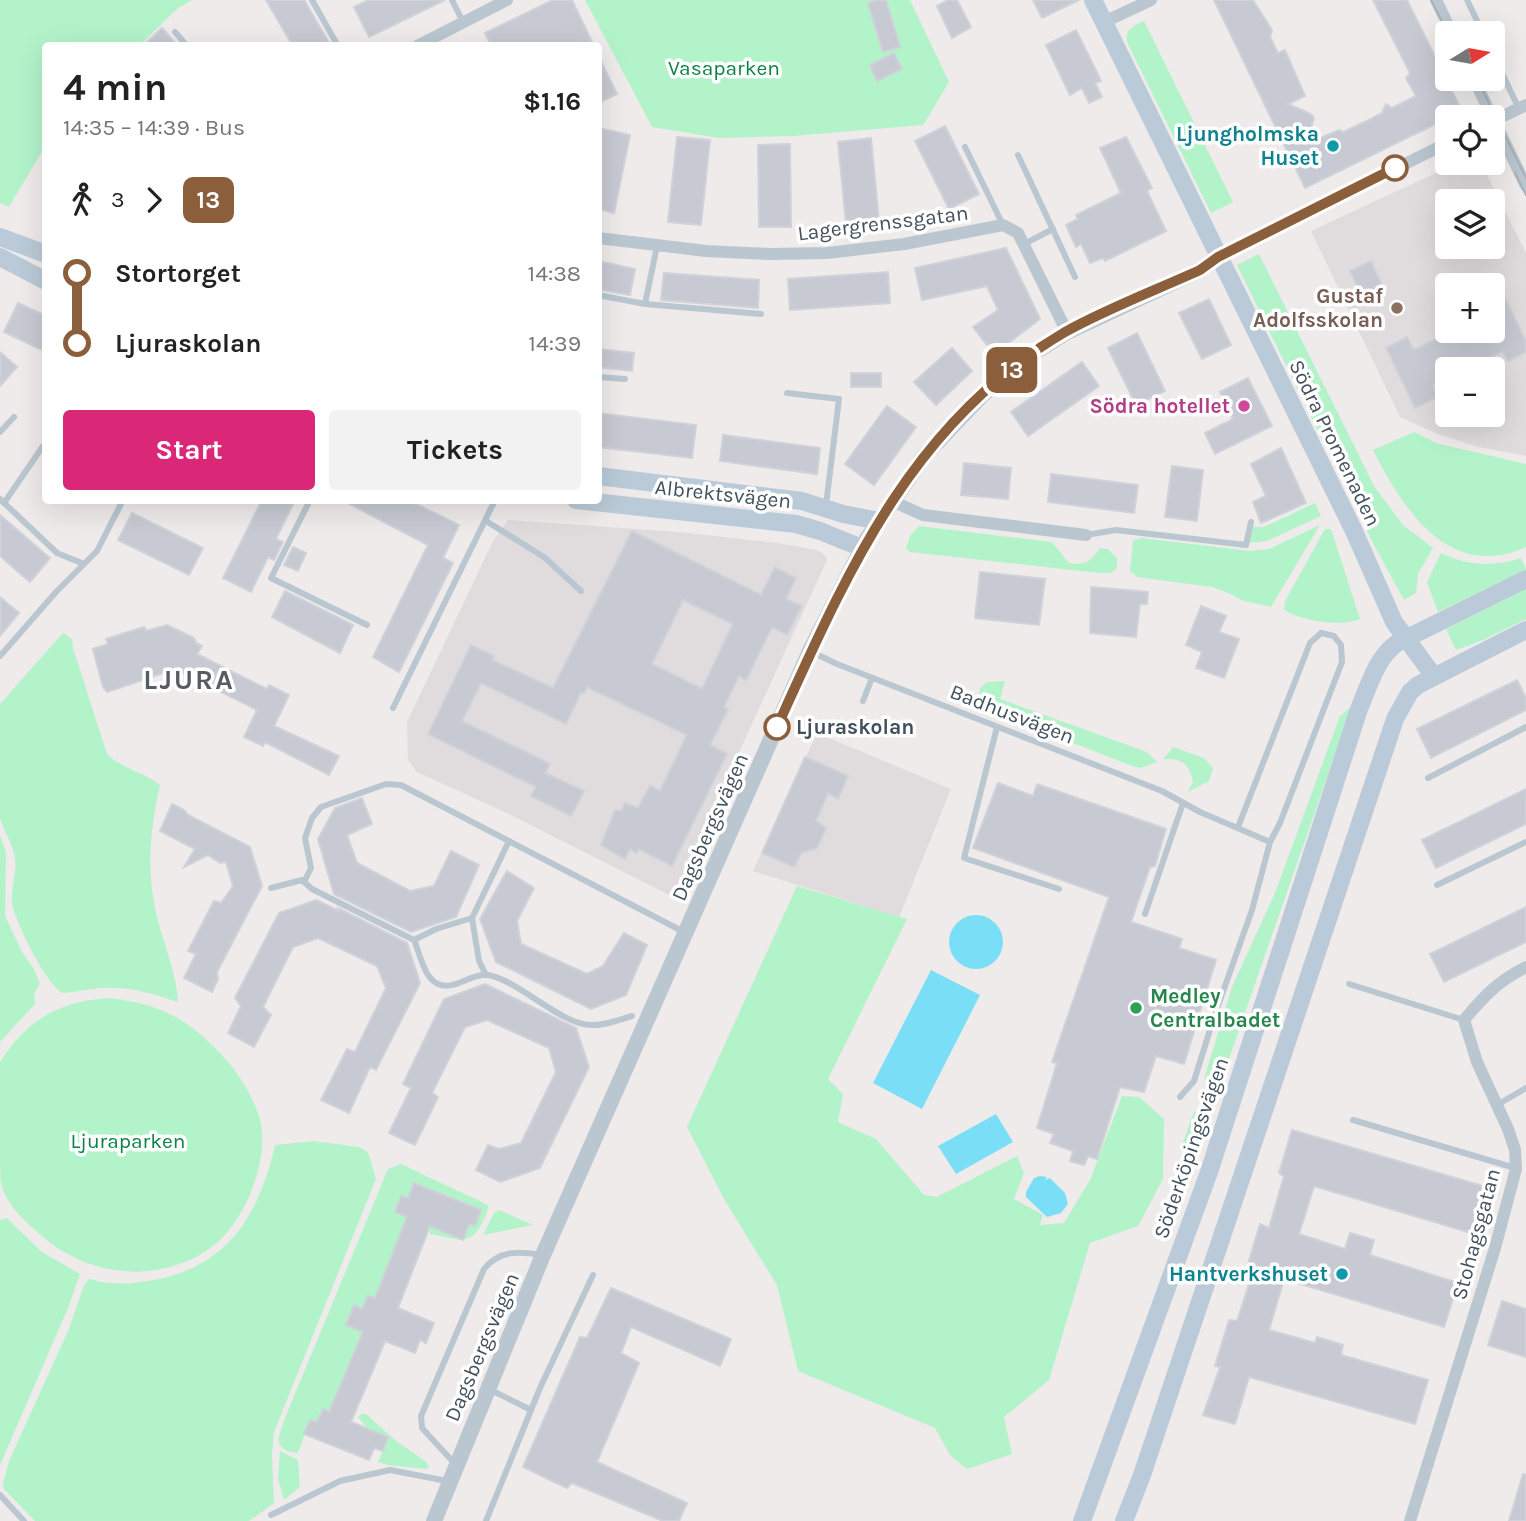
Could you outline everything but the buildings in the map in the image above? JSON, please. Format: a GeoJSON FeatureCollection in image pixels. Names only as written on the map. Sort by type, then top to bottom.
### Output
{"type":"FeatureCollection","features":[{"type":"Feature","properties":{"kind":"main road","name":"Södra Promenaden"},"geometry":{"type":"LineString","coordinates":[[1093,0],[1354,531],[1394,622],[1433,675]]}},
{"type":"Feature","properties":{"kind":"main road"},"geometry":{"type":"LineString","coordinates":[[0,237],[42,253]]}},
{"type":"Feature","properties":{"kind":"main road"},"geometry":{"type":"LineString","coordinates":[[0,257],[42,279]]}},
{"type":"Feature","properties":{"kind":"main road","name":"Albrektsvägen"},"geometry":{"type":"LineString","coordinates":[[602,476],[802,501],[879,522]]}},
{"type":"Feature","properties":{"kind":"main road","name":"Albrektsvägen"},"geometry":{"type":"LineString","coordinates":[[602,503],[796,524],[862,548]]}},
{"type":"Feature","properties":{"kind":"main road","name":"Söderköpingsvägen"},"geometry":{"type":"LineString","coordinates":[[1083,1521],[1209,1172],[1359,709],[1381,660],[1390,648],[1405,639],[1526,579]]}},
{"type":"Feature","properties":{"kind":"main road"},"geometry":{"type":"LineString","coordinates":[[1124,1521],[1142,1475],[1395,719],[1410,692],[1433,675],[1526,631]]}},
{"type":"Feature","properties":{"kind":"street"},"geometry":{"type":"LineString","coordinates":[[425,42],[506,0]]}},
{"type":"Feature","properties":{"kind":"street"},"geometry":{"type":"LineString","coordinates":[[1104,22],[1151,0]]}},
{"type":"Feature","properties":{"kind":"street"},"geometry":{"type":"LineString","coordinates":[[1436,0],[1446,21]]}},
{"type":"Feature","properties":{"kind":"street"},"geometry":{"type":"LineString","coordinates":[[1505,114],[1523,107]]}},
{"type":"Feature","properties":{"kind":"street"},"geometry":{"type":"LineString","coordinates":[[1505,143],[1526,186]]}},
{"type":"Feature","properties":{"kind":"street"},"geometry":{"type":"LineString","coordinates":[[1218,257],[1435,150]]}},
{"type":"Feature","properties":{"kind":"street"},"geometry":{"type":"LineString","coordinates":[[1003,225],[1018,233],[1067,331]]}},
{"type":"Feature","properties":{"kind":"street","name":"Lagergrenssgatan"},"geometry":{"type":"LineString","coordinates":[[602,239],[732,253],[827,253],[904,244],[1003,225]]}},
{"type":"Feature","properties":{"kind":"street","name":"Dagsbergsvägen"},"geometry":{"type":"LineString","coordinates":[[434,1521],[543,1255],[810,651],[862,548],[925,456],[982,394],[1032,354],[1067,331],[1200,270],[1218,257]]}},
{"type":"Feature","properties":{"kind":"street"},"geometry":{"type":"LineString","coordinates":[[892,501],[923,515],[1086,535]]}},
{"type":"Feature","properties":{"kind":"street"},"geometry":{"type":"LineString","coordinates":[[1464,1020],[1487,992],[1526,967]]}},
{"type":"Feature","properties":{"kind":"street","name":"Stohagsgatan"},"geometry":{"type":"LineString","coordinates":[[1410,1521],[1498,1237],[1516,1168],[1515,1150],[1476,1062],[1464,1020]]}},
{"type":"Feature","properties":{"kind":"lane"},"geometry":{"type":"LineString","coordinates":[[312,0],[336,42]]}},
{"type":"Feature","properties":{"kind":"lane"},"geometry":{"type":"LineString","coordinates":[[452,0],[463,22]]}},
{"type":"Feature","properties":{"kind":"lane"},"geometry":{"type":"LineString","coordinates":[[1467,0],[1477,21]]}},
{"type":"Feature","properties":{"kind":"lane"},"geometry":{"type":"LineString","coordinates":[[175,32],[184,42]]}},
{"type":"Feature","properties":{"kind":"lane"},"geometry":{"type":"LineString","coordinates":[[1505,75],[1523,107]]}},
{"type":"Feature","properties":{"kind":"lane"},"geometry":{"type":"LineString","coordinates":[[965,147],[1003,225]]}},
{"type":"Feature","properties":{"kind":"lane"},"geometry":{"type":"LineString","coordinates":[[1018,155],[1074,277]]}},
{"type":"Feature","properties":{"kind":"lane"},"geometry":{"type":"LineString","coordinates":[[1024,244],[1053,229]]}},
{"type":"Feature","properties":{"kind":"lane"},"geometry":{"type":"LineString","coordinates":[[645,304],[657,246]]}},
{"type":"Feature","properties":{"kind":"lane"},"geometry":{"type":"LineString","coordinates":[[602,296],[645,304],[761,314]]}},
{"type":"Feature","properties":{"kind":"lane"},"geometry":{"type":"LineString","coordinates":[[602,377],[625,379]]}},
{"type":"Feature","properties":{"kind":"lane"},"geometry":{"type":"LineString","coordinates":[[788,393],[839,398],[834,511]]}},
{"type":"Feature","properties":{"kind":"lane"},"geometry":{"type":"LineString","coordinates":[[0,432],[14,417]]}},
{"type":"Feature","properties":{"kind":"lane"},"geometry":{"type":"LineString","coordinates":[[42,447],[2,501],[57,553],[84,565]]}},
{"type":"Feature","properties":{"kind":"lane"},"geometry":{"type":"LineString","coordinates":[[0,656],[56,592],[97,551],[121,504]]}},
{"type":"Feature","properties":{"kind":"lane"},"geometry":{"type":"LineString","coordinates":[[308,504],[271,578],[367,625]]}},
{"type":"Feature","properties":{"kind":"lane"},"geometry":{"type":"LineString","coordinates":[[393,708],[493,504]]}},
{"type":"Feature","properties":{"kind":"lane"},"geometry":{"type":"LineString","coordinates":[[486,521],[544,557],[581,591]]}},
{"type":"Feature","properties":{"kind":"lane"},"geometry":{"type":"LineString","coordinates":[[1086,535],[1116,530],[1247,545],[1251,522]]}},
{"type":"Feature","properties":{"kind":"lane"},"geometry":{"type":"LineString","coordinates":[[1180,1097],[1194,1080],[1252,910],[1270,842],[1280,823],[1342,662],[1341,645],[1334,636],[1321,633],[1310,643],[1238,827]]}},
{"type":"Feature","properties":{"kind":"lane","name":"Badhusvägen"},"geometry":{"type":"LineString","coordinates":[[810,651],[872,678],[1161,791],[1200,812],[1270,842]]}},
{"type":"Feature","properties":{"kind":"lane"},"geometry":{"type":"LineString","coordinates":[[863,701],[872,678]]}},
{"type":"Feature","properties":{"kind":"lane"},"geometry":{"type":"LineString","coordinates":[[997,727],[964,858],[1059,889]]}},
{"type":"Feature","properties":{"kind":"lane"},"geometry":{"type":"LineString","coordinates":[[1428,778],[1526,727]]}},
{"type":"Feature","properties":{"kind":"lane"},"geometry":{"type":"LineString","coordinates":[[304,882],[311,868],[305,838],[312,818],[321,807],[386,784],[401,785],[685,933]]}},
{"type":"Feature","properties":{"kind":"lane"},"geometry":{"type":"LineString","coordinates":[[1145,914],[1183,803]]}},
{"type":"Feature","properties":{"kind":"lane"},"geometry":{"type":"LineString","coordinates":[[486,975],[479,961],[472,918],[509,841]]}},
{"type":"Feature","properties":{"kind":"lane"},"geometry":{"type":"LineString","coordinates":[[1437,885],[1526,842]]}},
{"type":"Feature","properties":{"kind":"lane"},"geometry":{"type":"LineString","coordinates":[[271,888],[294,881],[304,882],[312,889],[414,940],[429,977],[440,985],[450,985],[486,975],[497,978],[555,1011],[588,1026],[632,1016]]}},
{"type":"Feature","properties":{"kind":"lane"},"geometry":{"type":"LineString","coordinates":[[414,940],[436,929],[472,918]]}},
{"type":"Feature","properties":{"kind":"lane"},"geometry":{"type":"LineString","coordinates":[[1349,984],[1464,1020]]}},
{"type":"Feature","properties":{"kind":"lane"},"geometry":{"type":"LineString","coordinates":[[1497,1105],[1526,1088]]}},
{"type":"Feature","properties":{"kind":"lane"},"geometry":{"type":"LineString","coordinates":[[1353,1121],[1516,1168]]}},
{"type":"Feature","properties":{"kind":"lane"},"geometry":{"type":"LineString","coordinates":[[456,1465],[422,1428],[421,1416],[484,1269],[493,1257],[517,1251],[543,1255]]}},
{"type":"Feature","properties":{"kind":"lane"},"geometry":{"type":"LineString","coordinates":[[486,1521],[531,1410],[593,1275]]}},
{"type":"Feature","properties":{"kind":"lane"},"geometry":{"type":"LineString","coordinates":[[488,1389],[531,1410]]}},
{"type":"Feature","properties":{"kind":"lane"},"geometry":{"type":"LineString","coordinates":[[271,1515],[340,1481],[390,1470],[449,1482]]}},
{"type":"Feature","properties":{"kind":"lane"},"geometry":{"type":"LineString","coordinates":[[0,1496],[24,1521]]}},
{"type":"Feature","properties":{"kind":"shaded area","name":"Gustaf Adolfsskolan"},"geometry":{"type":"Polygon","coordinates":[[[1435,173],[1487,175],[1494,189],[1435,189],[1435,259],[1505,259],[1505,211],[1526,253],[1526,456],[1478,447],[1433,432],[1400,417],[1311,231],[1435,173]]]}},
{"type":"Feature","properties":{"kind":"shaded area"},"geometry":{"type":"Polygon","coordinates":[[[508,520],[679,532],[778,543],[817,550],[825,555],[827,560],[673,897],[509,814],[417,772],[408,760],[407,722],[493,541],[508,520]]]}},
{"type":"Feature","properties":{"kind":"shaded area"},"geometry":{"type":"Polygon","coordinates":[[[817,733],[951,789],[899,917],[753,871],[817,733]]]}},
{"type":"Feature","properties":{"kind":"green space"},"geometry":{"type":"Polygon","coordinates":[[[0,0],[192,0],[177,9],[143,42],[42,42],[42,151],[9,207],[0,203],[0,0]]]}},
{"type":"Feature","properties":{"kind":"green space","name":"Vasaparken"},"geometry":{"type":"Polygon","coordinates":[[[585,0],[910,0],[949,82],[923,125],[794,136],[719,138],[652,127],[585,0]]]}},
{"type":"Feature","properties":{"kind":"green space"},"geometry":{"type":"Polygon","coordinates":[[[1144,21],[1233,202],[1211,213],[1128,44],[1128,32],[1144,21]]]}},
{"type":"Feature","properties":{"kind":"green space"},"geometry":{"type":"Polygon","coordinates":[[[1259,254],[1374,486],[1403,525],[1433,548],[1418,574],[1416,593],[1404,600],[1373,543],[1237,265],[1259,254]]]}},
{"type":"Feature","properties":{"kind":"green space"},"geometry":{"type":"Polygon","coordinates":[[[1414,432],[1436,443],[1526,464],[1526,547],[1499,555],[1474,555],[1452,547],[1432,534],[1414,516],[1373,450],[1414,432]]]}},
{"type":"Feature","properties":{"kind":"green space"},"geometry":{"type":"Polygon","coordinates":[[[1315,503],[1321,516],[1267,541],[1249,543],[1253,527],[1264,527],[1315,503]]]}},
{"type":"Feature","properties":{"kind":"green space"},"geometry":{"type":"Polygon","coordinates":[[[1320,525],[1271,607],[1241,600],[1212,587],[1137,577],[1130,571],[1133,541],[1141,538],[1250,551],[1269,549],[1320,525]]]}},
{"type":"Feature","properties":{"kind":"green space"},"geometry":{"type":"Polygon","coordinates":[[[919,526],[1052,542],[1069,563],[1075,564],[1087,562],[1100,548],[1108,549],[1117,558],[1117,568],[1111,573],[1099,573],[910,552],[906,548],[910,536],[919,526]]]}},
{"type":"Feature","properties":{"kind":"green space"},"geometry":{"type":"Polygon","coordinates":[[[1325,529],[1332,532],[1360,619],[1342,623],[1321,622],[1284,610],[1285,601],[1325,529]]]}},
{"type":"Feature","properties":{"kind":"green space"},"geometry":{"type":"Polygon","coordinates":[[[1441,553],[1461,561],[1481,564],[1521,558],[1526,569],[1438,612],[1427,582],[1441,553]]]}},
{"type":"Feature","properties":{"kind":"green space"},"geometry":{"type":"Polygon","coordinates":[[[1526,589],[1526,619],[1456,650],[1446,629],[1526,589]]]}},
{"type":"Feature","properties":{"kind":"green space"},"geometry":{"type":"Polygon","coordinates":[[[63,633],[72,639],[107,754],[160,785],[151,844],[152,888],[178,1002],[121,988],[63,993],[41,966],[14,910],[12,896],[15,859],[0,818],[0,704],[63,633]]]}},
{"type":"Feature","properties":{"kind":"green space"},"geometry":{"type":"Polygon","coordinates":[[[1005,681],[1000,699],[1147,752],[1157,762],[1141,768],[1132,766],[979,706],[980,688],[987,682],[1005,681]]]}},
{"type":"Feature","properties":{"kind":"green space"},"geometry":{"type":"Polygon","coordinates":[[[1352,706],[1195,1156],[1182,1145],[1194,1112],[1198,1113],[1208,1082],[1204,1079],[1232,987],[1275,893],[1340,716],[1352,706]]]}},
{"type":"Feature","properties":{"kind":"green space"},"geometry":{"type":"Polygon","coordinates":[[[1173,747],[1204,758],[1213,768],[1209,781],[1188,792],[1193,782],[1187,766],[1180,761],[1163,759],[1173,747]]]}},
{"type":"Feature","properties":{"kind":"green space"},"geometry":{"type":"Polygon","coordinates":[[[0,835],[6,852],[5,916],[40,984],[34,994],[35,1004],[0,1042],[0,835]]]}},
{"type":"Feature","properties":{"kind":"green space"},"geometry":{"type":"Polygon","coordinates":[[[797,886],[907,919],[828,1079],[843,1094],[838,1122],[876,1139],[924,1195],[937,1197],[1017,1156],[1024,1173],[1014,1199],[1043,1215],[1040,1225],[1064,1223],[1090,1180],[1122,1096],[1139,1097],[1164,1119],[1163,1179],[1138,1226],[1090,1243],[1049,1380],[1004,1417],[1012,1454],[967,1469],[950,1455],[935,1428],[798,1371],[777,1285],[724,1199],[687,1127],[797,886]]]}},
{"type":"Feature","properties":{"kind":"green space","name":"Ljuraparken"},"geometry":{"type":"Polygon","coordinates":[[[108,998],[162,1010],[190,1026],[230,1064],[250,1095],[261,1122],[260,1163],[249,1198],[240,1214],[219,1241],[206,1251],[165,1268],[122,1271],[101,1267],[61,1250],[18,1214],[1,1184],[0,1062],[22,1034],[46,1015],[74,1004],[108,998]]]}},
{"type":"Feature","properties":{"kind":"green space"},"geometry":{"type":"Polygon","coordinates":[[[314,1141],[359,1147],[368,1152],[376,1179],[274,1432],[274,1503],[249,1521],[35,1521],[4,1489],[3,1483],[9,1461],[69,1329],[84,1285],[89,1279],[124,1284],[159,1279],[184,1272],[205,1261],[223,1248],[238,1232],[250,1213],[261,1192],[275,1145],[314,1141]]]}},
{"type":"Feature","properties":{"kind":"green space"},"geometry":{"type":"Polygon","coordinates":[[[401,1164],[488,1205],[487,1213],[473,1235],[461,1240],[447,1238],[430,1234],[430,1226],[463,1239],[469,1224],[475,1226],[481,1210],[401,1196],[395,1212],[407,1217],[375,1298],[368,1296],[362,1309],[354,1306],[363,1332],[329,1412],[323,1409],[317,1422],[310,1420],[298,1453],[288,1451],[281,1446],[278,1439],[285,1418],[388,1169],[401,1164]]]}},
{"type":"Feature","properties":{"kind":"green space"},"geometry":{"type":"Polygon","coordinates":[[[499,1210],[533,1225],[483,1235],[494,1213],[499,1210]]]}},
{"type":"Feature","properties":{"kind":"green space"},"geometry":{"type":"Polygon","coordinates":[[[7,1218],[42,1252],[80,1274],[0,1465],[0,1220],[7,1218]]]}},
{"type":"Feature","properties":{"kind":"green space"},"geometry":{"type":"Polygon","coordinates":[[[366,1414],[429,1467],[425,1469],[378,1462],[388,1437],[367,1428],[358,1417],[366,1414]]]}},
{"type":"Feature","properties":{"kind":"green space"},"geometry":{"type":"Polygon","coordinates":[[[280,1451],[298,1460],[300,1487],[284,1500],[278,1479],[280,1451]]]}},
{"type":"Feature","properties":{"kind":"water"},"geometry":{"type":"Polygon","coordinates":[[[976,915],[995,923],[1003,942],[995,961],[976,969],[957,961],[949,942],[957,923],[976,915]]]}},
{"type":"Feature","properties":{"kind":"water"},"geometry":{"type":"Polygon","coordinates":[[[931,970],[980,995],[922,1109],[873,1083],[931,970]]]}},
{"type":"Feature","properties":{"kind":"water"},"geometry":{"type":"Polygon","coordinates":[[[996,1114],[1013,1142],[956,1174],[938,1146],[996,1114]]]}},
{"type":"Feature","properties":{"kind":"water"},"geometry":{"type":"Polygon","coordinates":[[[1047,1177],[1045,1180],[1050,1178],[1065,1193],[1068,1204],[1061,1213],[1047,1217],[1026,1197],[1034,1178],[1047,1177]]]}},
{"type":"Feature","properties":{"kind":"tram line"},"geometry":{"type":"LineString","coordinates":[[1431,0],[1442,21]]}},
{"type":"Feature","properties":{"kind":"tram line"},"geometry":{"type":"LineString","coordinates":[[1483,91],[1526,178]]}},
{"type":"Feature","properties":{"kind":"tram line"},"geometry":{"type":"LineString","coordinates":[[1515,173],[1526,195]]}},
{"type":"Feature","properties":{"kind":"bus line","name":"13"},"geometry":{"type":"LineString","coordinates":[[777,727],[810,651],[867,539],[925,456],[956,419],[982,394],[1032,354],[1067,331],[1200,270],[1218,257],[1395,168]]}},
{"type":"Feature","properties":{"kind":"place","name":"Ljungholmska Huset"},"geometry":{"type":"Point","coordinates":[1333,146]}},
{"type":"Feature","properties":{"kind":"place","name":"Gustaf Adolfsskolan"},"geometry":{"type":"Point","coordinates":[1397,308]}},
{"type":"Feature","properties":{"kind":"place","name":"Södra hotellet"},"geometry":{"type":"Point","coordinates":[1244,406]}},
{"type":"Feature","properties":{"kind":"place","name":"Ljuraskolan"},"geometry":{"type":"Point","coordinates":[777,727]}},
{"type":"Feature","properties":{"kind":"place","name":"Medley Centralbadet"},"geometry":{"type":"Point","coordinates":[1136,1008]}},
{"type":"Feature","properties":{"kind":"place","name":"Hantverkshuset"},"geometry":{"type":"Point","coordinates":[1342,1274]}},
{"type":"Feature","properties":{"kind":"district","name":"LJURA"},"geometry":{"type":"Point","coordinates":[189,679]}}]}
